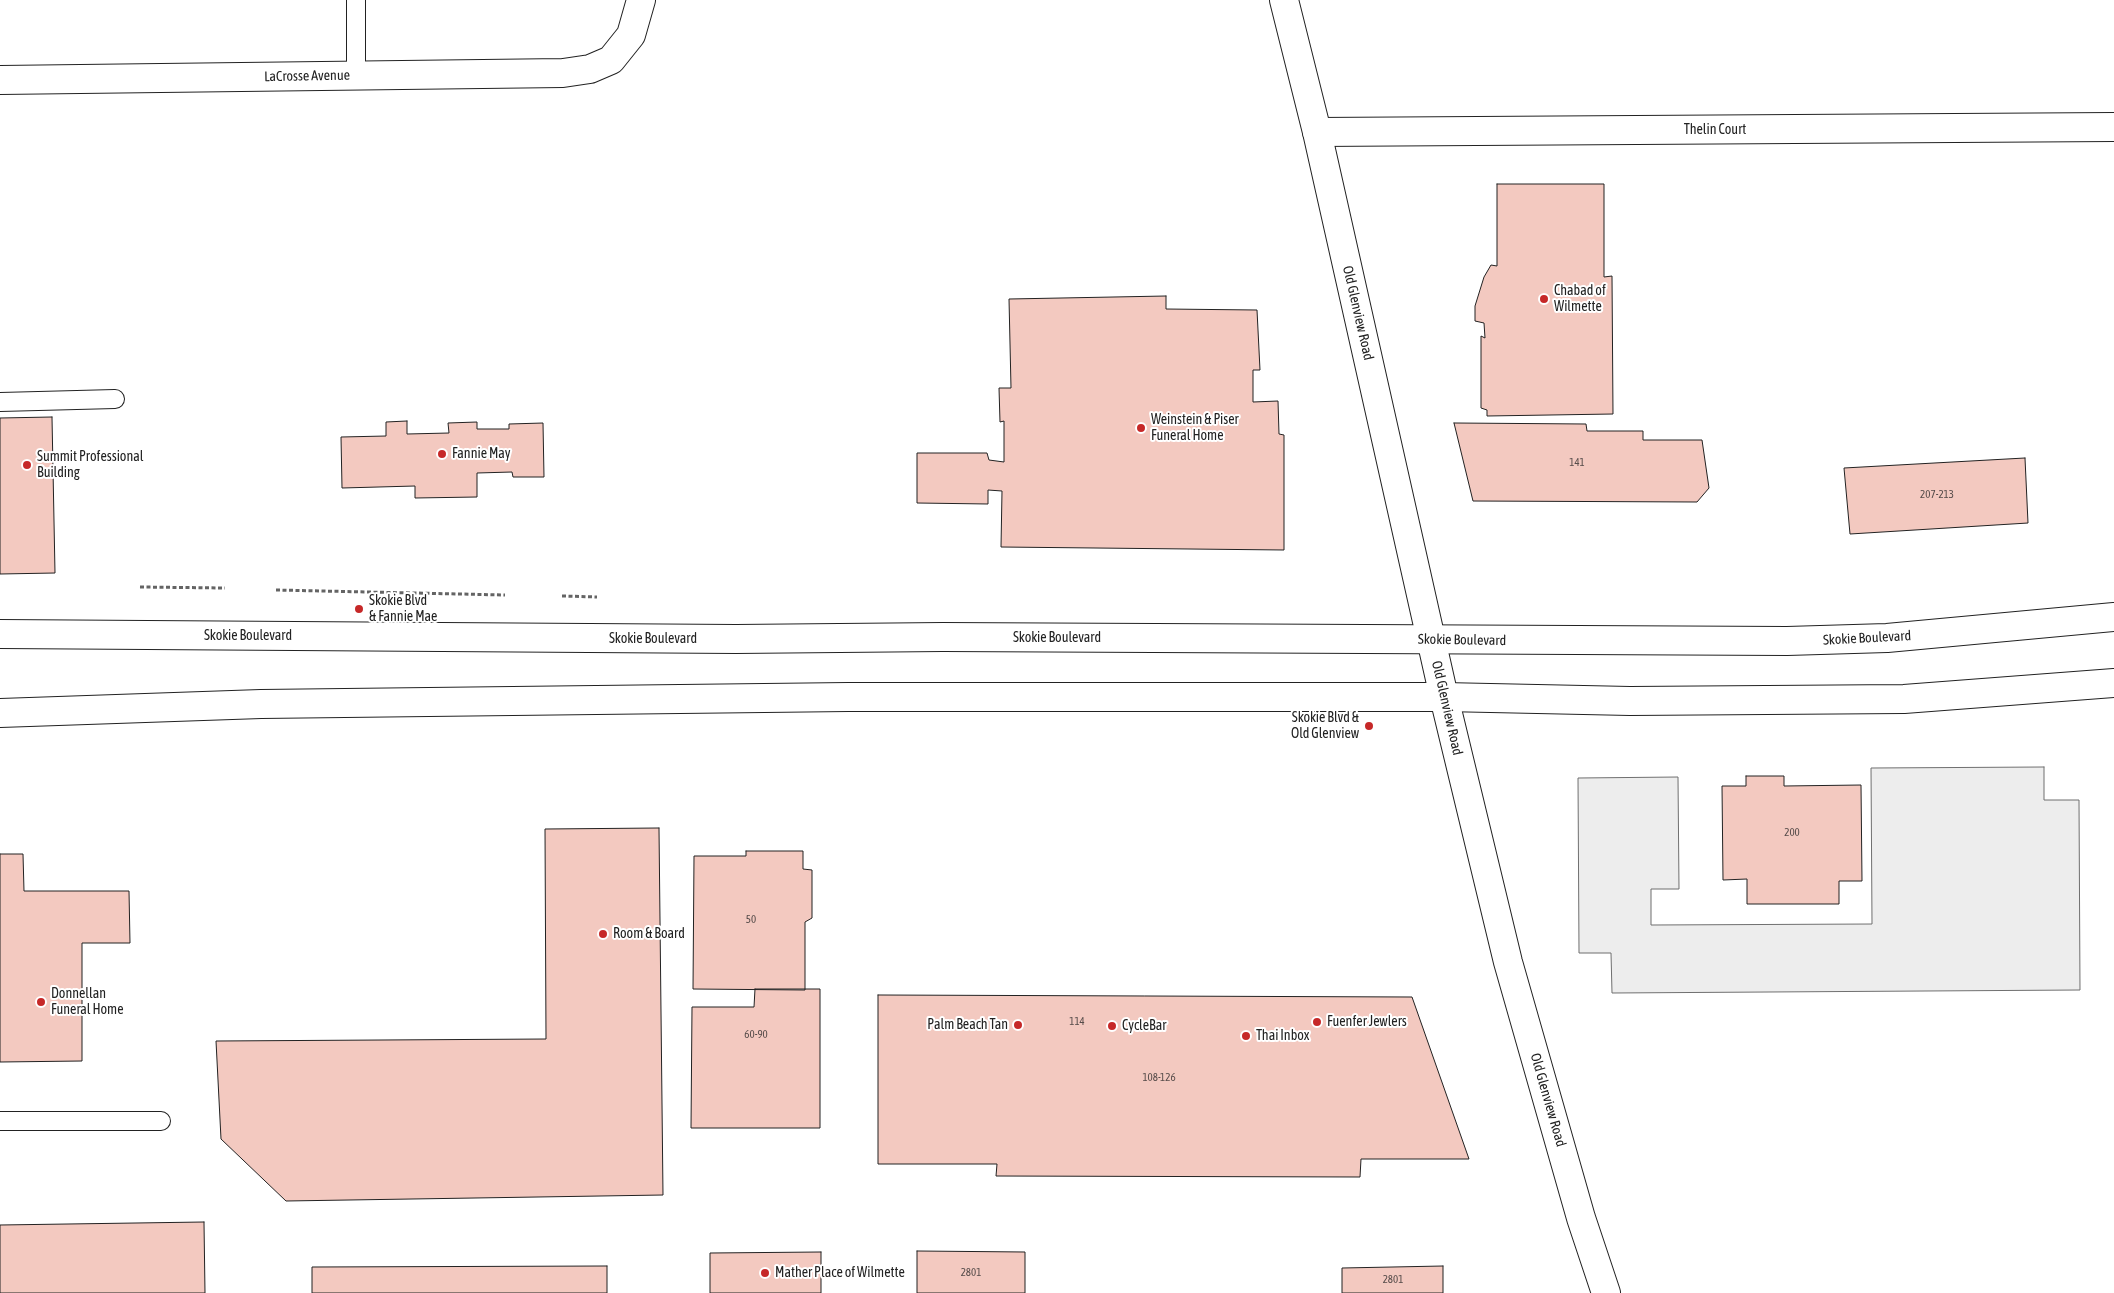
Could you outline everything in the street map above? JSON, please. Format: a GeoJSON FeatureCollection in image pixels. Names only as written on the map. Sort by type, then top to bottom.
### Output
{"type":"FeatureCollection","features":[{"type":"Feature","properties":{"kind":"main road","name":"LaCrosse Avenue"},"geometry":{"type":"LineString","coordinates":[[0,80],[563,73],[590,69],[611,60],[631,36],[641,0]]}},
{"type":"Feature","properties":{"kind":"main road","name":"Old Glenview Road"},"geometry":{"type":"LineString","coordinates":[[1284,0],[1317,132],[1444,697],[1508,962],[1581,1218],[1606,1293]]}},
{"type":"Feature","properties":{"kind":"main road","name":"Thelin Court"},"geometry":{"type":"LineString","coordinates":[[1317,132],[2114,127]]}},
{"type":"Feature","properties":{"kind":"main road","name":"Skokie Boulevard"},"geometry":{"type":"LineString","coordinates":[[0,634],[736,640],[943,637],[1787,641],[1887,638],[2114,617]]}},
{"type":"Feature","properties":{"kind":"main road"},"geometry":{"type":"LineString","coordinates":[[0,713],[271,704],[857,697],[1444,697],[1630,701],[1904,700],[2114,683]]}},
{"type":"Feature","properties":{"kind":"lane"},"geometry":{"type":"LineString","coordinates":[[356,0],[356,76]]}},
{"type":"Feature","properties":{"kind":"lane"},"geometry":{"type":"LineString","coordinates":[[0,402],[115,399]]}},
{"type":"Feature","properties":{"kind":"lane"},"geometry":{"type":"LineString","coordinates":[[0,1121],[161,1121]]}},
{"type":"Feature","properties":{"kind":"path"},"geometry":{"type":"LineString","coordinates":[[140,587],[225,588]]}},
{"type":"Feature","properties":{"kind":"path"},"geometry":{"type":"LineString","coordinates":[[276,590],[505,595]]}},
{"type":"Feature","properties":{"kind":"path"},"geometry":{"type":"LineString","coordinates":[[562,596],[597,597]]}},
{"type":"Feature","properties":{"kind":"shaded area"},"geometry":{"type":"Polygon","coordinates":[[[2044,767],[2044,800],[2079,800],[2080,990],[1612,993],[1611,953],[1579,953],[1578,778],[1678,777],[1679,889],[1651,889],[1651,925],[1872,924],[1871,768],[2044,767]]]}},
{"type":"Feature","properties":{"kind":"building","name":"Chabad of Wilmette"},"geometry":{"type":"Polygon","coordinates":[[[1497,184],[1604,184],[1604,277],[1612,276],[1613,414],[1487,416],[1487,410],[1481,408],[1481,336],[1485,338],[1484,323],[1475,321],[1475,306],[1484,277],[1491,265],[1497,266],[1497,184]]]}},
{"type":"Feature","properties":{"kind":"building","name":"Weinstein & Piser Funeral Home"},"geometry":{"type":"Polygon","coordinates":[[[1166,296],[1166,309],[1257,310],[1260,370],[1253,370],[1253,402],[1278,401],[1279,434],[1284,435],[1284,550],[1001,547],[1002,491],[988,490],[988,504],[917,503],[917,453],[987,453],[989,460],[1004,462],[1004,421],[1000,422],[999,388],[1011,388],[1009,299],[1166,296]]]}},
{"type":"Feature","properties":{"kind":"building","name":"Summit Professional Building"},"geometry":{"type":"Polygon","coordinates":[[[52,417],[55,573],[0,574],[0,418],[52,417]]]}},
{"type":"Feature","properties":{"kind":"building","name":"Fannie May"},"geometry":{"type":"Polygon","coordinates":[[[407,421],[407,434],[449,433],[448,423],[477,422],[477,429],[509,429],[509,424],[543,423],[544,477],[513,477],[512,472],[477,473],[477,497],[415,498],[415,486],[342,488],[341,437],[386,436],[386,422],[407,421]]]}},
{"type":"Feature","properties":{"kind":"building"},"geometry":{"type":"Polygon","coordinates":[[[1454,423],[1586,424],[1587,431],[1643,431],[1643,440],[1702,440],[1709,488],[1697,502],[1473,501],[1454,423]]]}},
{"type":"Feature","properties":{"kind":"building"},"geometry":{"type":"Polygon","coordinates":[[[2025,458],[2028,523],[1850,534],[1844,468],[2025,458]]]}},
{"type":"Feature","properties":{"kind":"building"},"geometry":{"type":"Polygon","coordinates":[[[1746,776],[1784,776],[1784,786],[1861,785],[1862,881],[1839,881],[1839,904],[1747,904],[1747,879],[1723,880],[1722,786],[1746,786],[1746,776]]]}},
{"type":"Feature","properties":{"kind":"building","name":"Room & Board"},"geometry":{"type":"Polygon","coordinates":[[[659,828],[663,1195],[286,1201],[221,1139],[216,1041],[546,1039],[545,829],[659,828]]]}},
{"type":"Feature","properties":{"kind":"building"},"geometry":{"type":"Polygon","coordinates":[[[746,851],[803,851],[803,869],[812,870],[812,918],[805,922],[805,990],[693,989],[694,856],[746,856],[746,851]]]}},
{"type":"Feature","properties":{"kind":"building","name":"Donnellan Funeral Home"},"geometry":{"type":"Polygon","coordinates":[[[0,854],[23,854],[24,891],[129,891],[130,943],[82,943],[82,1061],[0,1062],[0,854]]]}},
{"type":"Feature","properties":{"kind":"building"},"geometry":{"type":"Polygon","coordinates":[[[755,989],[820,989],[820,1128],[691,1128],[692,1007],[754,1007],[755,989]]]}},
{"type":"Feature","properties":{"kind":"building"},"geometry":{"type":"Polygon","coordinates":[[[878,995],[1412,997],[1469,1159],[1361,1159],[1360,1177],[996,1176],[997,1164],[878,1164],[878,995]]]}},
{"type":"Feature","properties":{"kind":"building"},"geometry":{"type":"Polygon","coordinates":[[[204,1222],[205,1293],[0,1293],[0,1225],[204,1222]]]}},
{"type":"Feature","properties":{"kind":"building","name":"Mather Place of Wilmette"},"geometry":{"type":"Polygon","coordinates":[[[917,1251],[1025,1252],[1025,1293],[917,1293],[917,1251]]]}},
{"type":"Feature","properties":{"kind":"building","name":"Mather Place of Wilmette"},"geometry":{"type":"Polygon","coordinates":[[[821,1252],[821,1293],[710,1293],[710,1253],[821,1252]]]}},
{"type":"Feature","properties":{"kind":"building"},"geometry":{"type":"Polygon","coordinates":[[[607,1266],[607,1293],[312,1293],[312,1267],[607,1266]]]}},
{"type":"Feature","properties":{"kind":"building"},"geometry":{"type":"Polygon","coordinates":[[[1443,1266],[1443,1293],[1342,1293],[1342,1268],[1443,1266]]]}},
{"type":"Feature","properties":{"kind":"place","name":"Chabad of Wilmette"},"geometry":{"type":"Point","coordinates":[1544,299]}},
{"type":"Feature","properties":{"kind":"place","name":"Weinstein & Piser Funeral Home"},"geometry":{"type":"Point","coordinates":[1141,428]}},
{"type":"Feature","properties":{"kind":"place","name":"Fannie May"},"geometry":{"type":"Point","coordinates":[442,454]}},
{"type":"Feature","properties":{"kind":"place","name":"Summit Professional Building"},"geometry":{"type":"Point","coordinates":[27,465]}},
{"type":"Feature","properties":{"kind":"place","name":"Skokie Blvd & Fannie Mae"},"geometry":{"type":"Point","coordinates":[359,609]}},
{"type":"Feature","properties":{"kind":"place","name":"Skokie Blvd & Old Glenview"},"geometry":{"type":"Point","coordinates":[1369,726]}},
{"type":"Feature","properties":{"kind":"place","name":"Room & Board"},"geometry":{"type":"Point","coordinates":[603,934]}},
{"type":"Feature","properties":{"kind":"place","name":"Donnellan Funeral Home"},"geometry":{"type":"Point","coordinates":[41,1002]}},
{"type":"Feature","properties":{"kind":"place","name":"Fuenfer Jewlers"},"geometry":{"type":"Point","coordinates":[1317,1022]}},
{"type":"Feature","properties":{"kind":"place","name":"Palm Beach Tan"},"geometry":{"type":"Point","coordinates":[1018,1025]}},
{"type":"Feature","properties":{"kind":"place","name":"CycleBar"},"geometry":{"type":"Point","coordinates":[1112,1026]}},
{"type":"Feature","properties":{"kind":"place","name":"Thai Inbox"},"geometry":{"type":"Point","coordinates":[1246,1036]}},
{"type":"Feature","properties":{"kind":"place","name":"Mather Place of Wilmette"},"geometry":{"type":"Point","coordinates":[765,1273]}}]}
